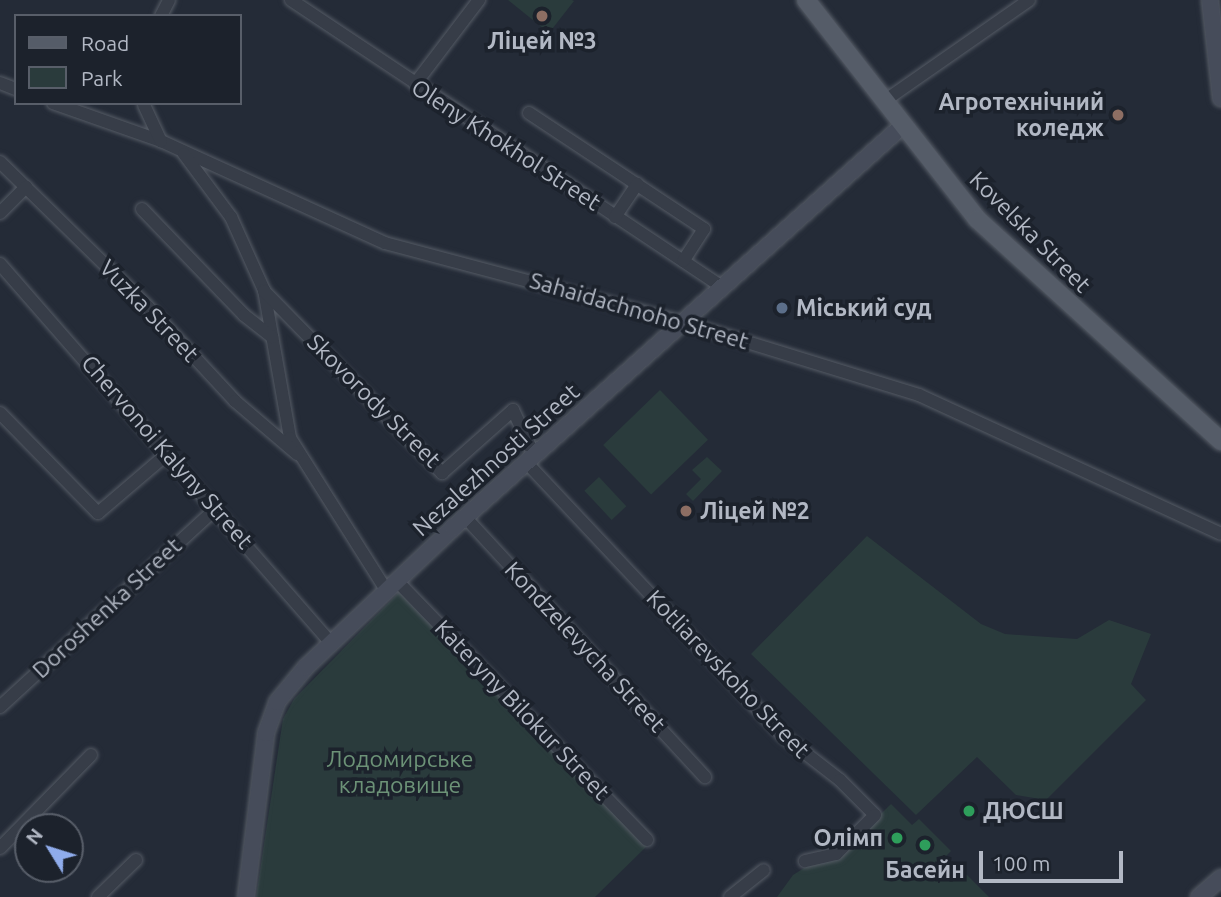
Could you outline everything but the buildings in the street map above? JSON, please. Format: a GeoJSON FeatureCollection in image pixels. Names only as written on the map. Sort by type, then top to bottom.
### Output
{"type":"FeatureCollection","features":[{"type":"Feature","properties":{"kind":"main road","name":"Kovelska Street"},"geometry":{"type":"LineString","coordinates":[[806,0],[901,127],[978,219],[1221,441]]}},
{"type":"Feature","properties":{"kind":"street","name":"Oleny Khokhol Street"},"geometry":{"type":"LineString","coordinates":[[291,0],[722,287]]}},
{"type":"Feature","properties":{"kind":"street"},"geometry":{"type":"LineString","coordinates":[[415,84],[480,0]]}},
{"type":"Feature","properties":{"kind":"street"},"geometry":{"type":"LineString","coordinates":[[883,102],[1029,0]]}},
{"type":"Feature","properties":{"kind":"street"},"geometry":{"type":"LineString","coordinates":[[1210,0],[1221,98]]}},
{"type":"Feature","properties":{"kind":"street","name":"Sahaidachnoho Street"},"geometry":{"type":"LineString","coordinates":[[58,105],[161,141],[385,243],[682,322],[919,394],[1221,534]]}},
{"type":"Feature","properties":{"kind":"street"},"geometry":{"type":"LineString","coordinates":[[129,130],[141,121],[144,105]]}},
{"type":"Feature","properties":{"kind":"street"},"geometry":{"type":"LineString","coordinates":[[144,105],[161,141]]}},
{"type":"Feature","properties":{"kind":"street"},"geometry":{"type":"LineString","coordinates":[[529,113],[704,229],[683,261]]}},
{"type":"Feature","properties":{"kind":"street","name":"Nezalezhnosti Street"},"geometry":{"type":"LineString","coordinates":[[246,897],[266,733],[277,702],[331,643],[465,517],[901,127]]}},
{"type":"Feature","properties":{"kind":"street"},"geometry":{"type":"LineString","coordinates":[[182,151],[231,216],[264,290],[282,411],[300,457]]}},
{"type":"Feature","properties":{"kind":"street","name":"Vuzka Street"},"geometry":{"type":"LineString","coordinates":[[0,162],[148,307],[235,401],[300,457]]}},
{"type":"Feature","properties":{"kind":"street"},"geometry":{"type":"LineString","coordinates":[[615,216],[637,184]]}},
{"type":"Feature","properties":{"kind":"street"},"geometry":{"type":"LineString","coordinates":[[0,213],[26,187]]}},
{"type":"Feature","properties":{"kind":"street"},"geometry":{"type":"LineString","coordinates":[[142,209],[244,315],[272,337]]}},
{"type":"Feature","properties":{"kind":"street","name":"Chervonoi Kalyny Street"},"geometry":{"type":"LineString","coordinates":[[0,264],[331,643]]}},
{"type":"Feature","properties":{"kind":"street","name":"Skovorody Street"},"geometry":{"type":"LineString","coordinates":[[264,290],[442,472],[513,410],[530,459]]}},
{"type":"Feature","properties":{"kind":"street"},"geometry":{"type":"LineString","coordinates":[[0,413],[97,513],[167,454]]}},
{"type":"Feature","properties":{"kind":"street","name":"Kateryny Bilokur Street"},"geometry":{"type":"LineString","coordinates":[[300,457],[392,585],[648,839]]}},
{"type":"Feature","properties":{"kind":"street","name":"Kotliarevskoho Street"},"geometry":{"type":"LineString","coordinates":[[530,459],[782,735],[840,780],[875,816],[836,854],[804,861]]}},
{"type":"Feature","properties":{"kind":"street","name":"Doroshenka Street"},"geometry":{"type":"LineString","coordinates":[[0,707],[215,509]]}},
{"type":"Feature","properties":{"kind":"street","name":"Kondzelevycha Street"},"geometry":{"type":"LineString","coordinates":[[465,517],[705,777]]}},
{"type":"Feature","properties":{"kind":"street"},"geometry":{"type":"LineString","coordinates":[[0,848],[91,755]]}},
{"type":"Feature","properties":{"kind":"street"},"geometry":{"type":"LineString","coordinates":[[98,897],[136,860]]}},
{"type":"Feature","properties":{"kind":"street"},"geometry":{"type":"LineString","coordinates":[[730,897],[764,870]]}},
{"type":"Feature","properties":{"kind":"street"},"geometry":{"type":"LineString","coordinates":[[1205,896],[1221,878]]}},
{"type":"Feature","properties":{"kind":"green space"},"geometry":{"type":"Polygon","coordinates":[[[508,0],[572,0],[574,1],[549,33],[508,0]]]}},
{"type":"Feature","properties":{"kind":"green space"},"geometry":{"type":"Polygon","coordinates":[[[660,390],[708,440],[651,495],[603,445],[660,390]]]}},
{"type":"Feature","properties":{"kind":"green space"},"geometry":{"type":"Polygon","coordinates":[[[707,457],[722,471],[693,501],[686,494],[701,479],[692,470],[707,457]]]}},
{"type":"Feature","properties":{"kind":"green space"},"geometry":{"type":"Polygon","coordinates":[[[599,477],[626,506],[612,520],[584,491],[599,477]]]}},
{"type":"Feature","properties":{"kind":"green space"},"geometry":{"type":"Polygon","coordinates":[[[867,536],[981,624],[1005,634],[1077,639],[1109,620],[1151,634],[1131,684],[1146,700],[1046,800],[1016,795],[977,757],[916,815],[751,654],[867,536]]]}},
{"type":"Feature","properties":{"kind":"green space","name":"Лодомирське кладовище"},"geometry":{"type":"Polygon","coordinates":[[[399,592],[648,845],[595,897],[256,897],[283,719],[294,699],[399,592]]]}},
{"type":"Feature","properties":{"kind":"green space","name":"Олімп"},"geometry":{"type":"Polygon","coordinates":[[[891,804],[912,825],[919,819],[951,851],[946,856],[953,863],[950,867],[967,875],[989,897],[777,897],[793,875],[817,860],[837,857],[891,804]]]}},
{"type":"Feature","properties":{"kind":"place","name":"Ліцей №3"},"geometry":{"type":"Point","coordinates":[542,16]}},
{"type":"Feature","properties":{"kind":"place","name":"Агротехнічний коледж"},"geometry":{"type":"Point","coordinates":[1118,115]}},
{"type":"Feature","properties":{"kind":"place","name":"Міський суд"},"geometry":{"type":"Point","coordinates":[782,308]}},
{"type":"Feature","properties":{"kind":"place","name":"Ліцей №2"},"geometry":{"type":"Point","coordinates":[686,511]}},
{"type":"Feature","properties":{"kind":"place","name":"ДЮСШ"},"geometry":{"type":"Point","coordinates":[969,811]}},
{"type":"Feature","properties":{"kind":"place","name":"Олімп"},"geometry":{"type":"Point","coordinates":[897,838]}},
{"type":"Feature","properties":{"kind":"place","name":"Басейн"},"geometry":{"type":"Point","coordinates":[925,845]}}]}
